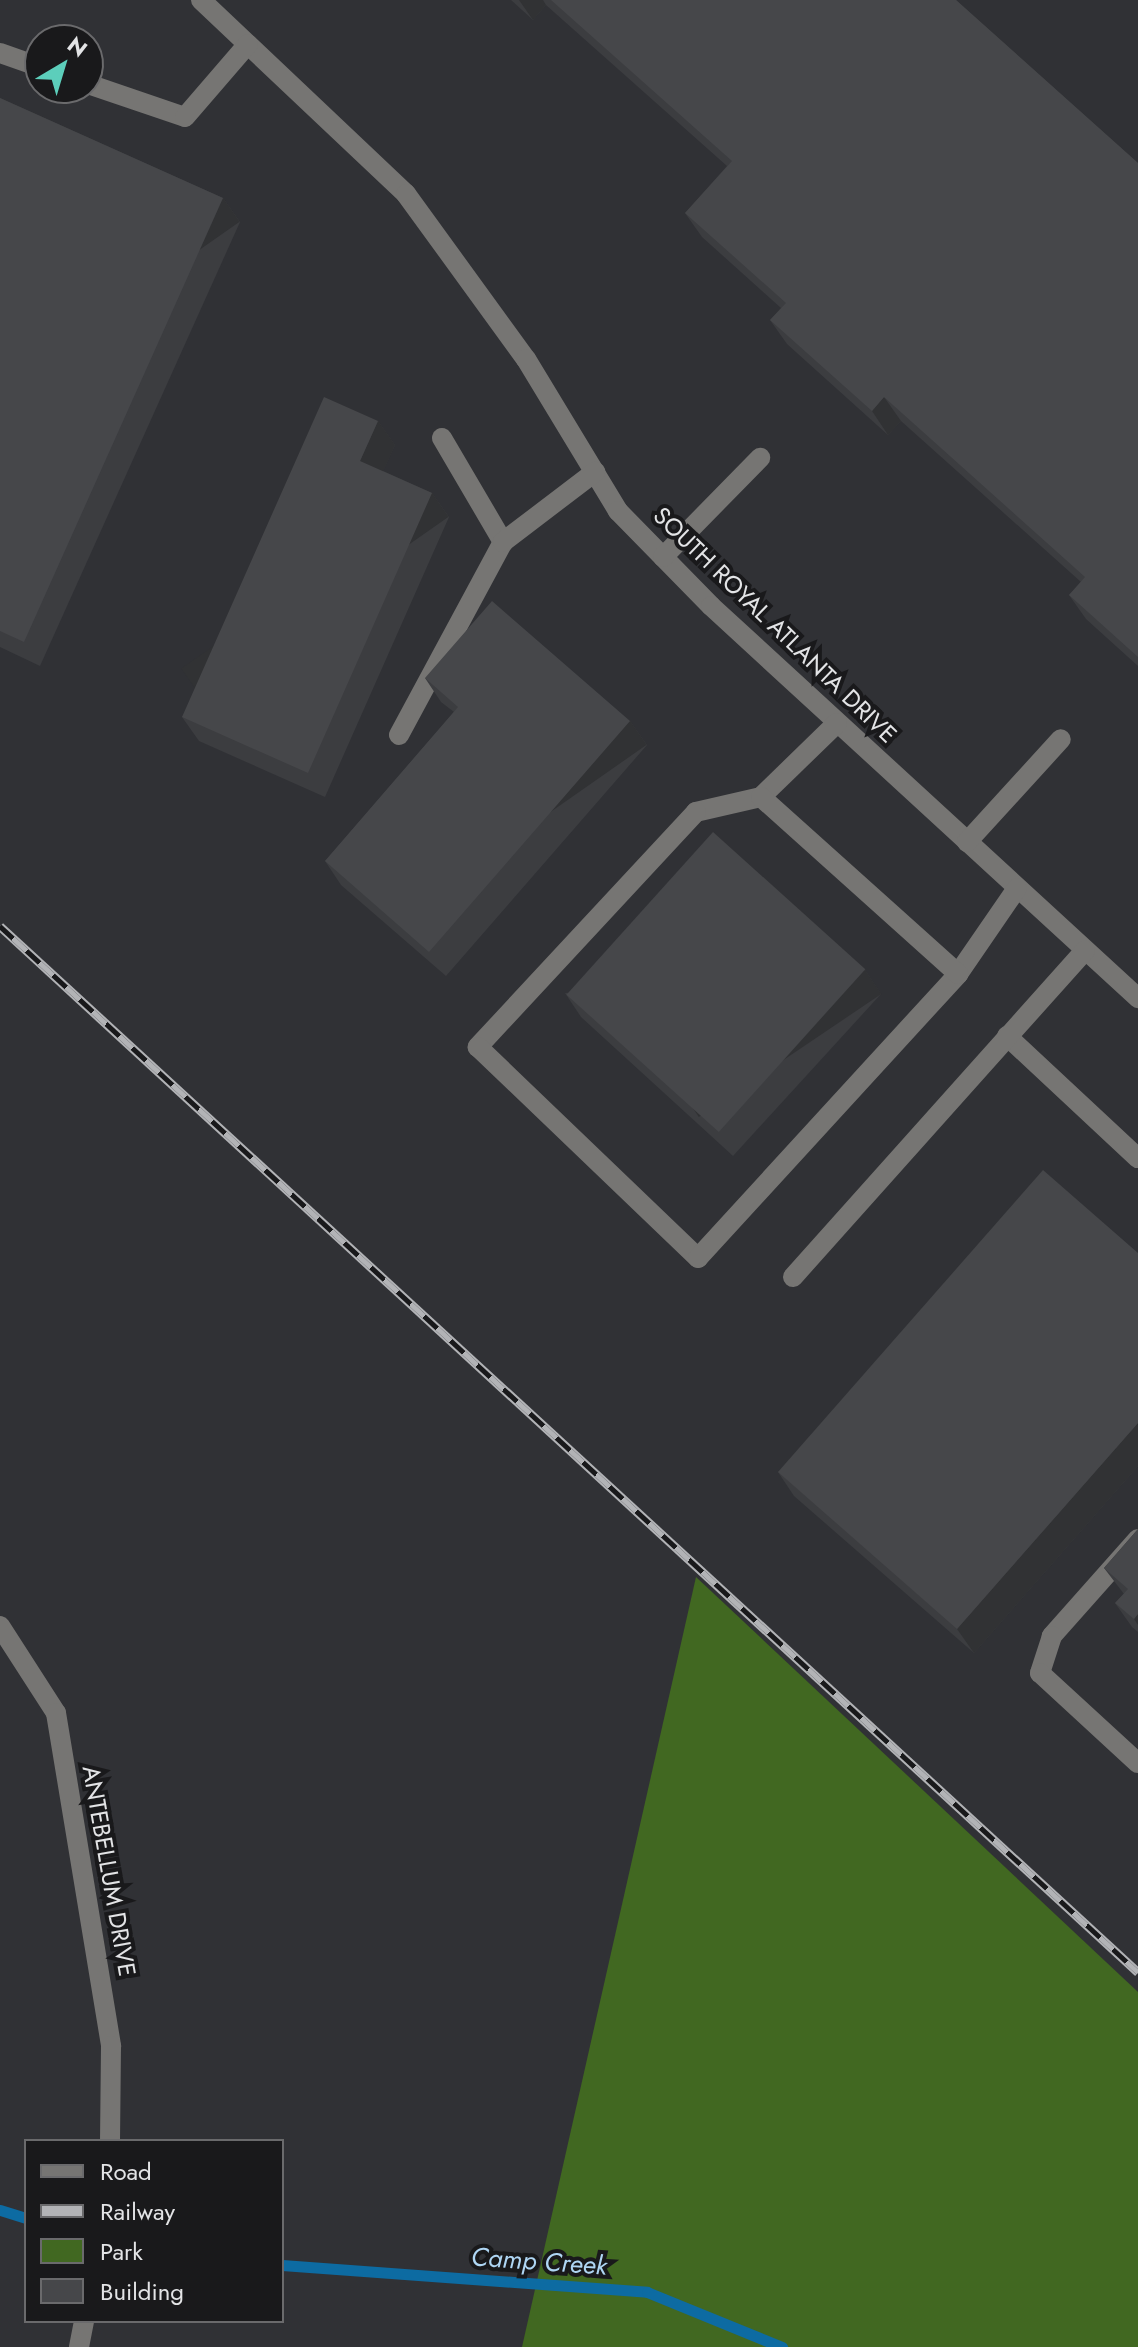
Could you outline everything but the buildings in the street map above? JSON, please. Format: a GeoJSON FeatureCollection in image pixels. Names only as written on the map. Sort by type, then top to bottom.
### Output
{"type":"FeatureCollection","features":[{"type":"Feature","properties":{"kind":"street","name":"SOUTH ROYAL ATLANTA DRIVE"},"geometry":{"type":"LineString","coordinates":[[201,0],[406,194],[526,359],[618,511],[711,606],[1138,998]]}},
{"type":"Feature","properties":{"kind":"street"},"geometry":{"type":"LineString","coordinates":[[104,89],[185,117],[248,44]]}},
{"type":"Feature","properties":{"kind":"street"},"geometry":{"type":"LineString","coordinates":[[0,53],[24,61]]}},
{"type":"Feature","properties":{"kind":"street"},"geometry":{"type":"LineString","coordinates":[[442,438],[503,542]]}},
{"type":"Feature","properties":{"kind":"street"},"geometry":{"type":"LineString","coordinates":[[663,557],[760,458]]}},
{"type":"Feature","properties":{"kind":"street"},"geometry":{"type":"LineString","coordinates":[[399,735],[503,542],[595,472]]}},
{"type":"Feature","properties":{"kind":"street"},"geometry":{"type":"LineString","coordinates":[[837,723],[761,797],[696,812],[478,1047],[698,1258],[958,974],[1017,888]]}},
{"type":"Feature","properties":{"kind":"street"},"geometry":{"type":"LineString","coordinates":[[967,842],[1061,739]]}},
{"type":"Feature","properties":{"kind":"street"},"geometry":{"type":"LineString","coordinates":[[761,797],[958,974]]}},
{"type":"Feature","properties":{"kind":"street"},"geometry":{"type":"LineString","coordinates":[[793,1277],[1085,950]]}},
{"type":"Feature","properties":{"kind":"street"},"geometry":{"type":"LineString","coordinates":[[1007,1036],[1138,1158]]}},
{"type":"Feature","properties":{"kind":"street"},"geometry":{"type":"LineString","coordinates":[[1138,1539],[1052,1636],[1040,1673],[1138,1763]]}},
{"type":"Feature","properties":{"kind":"street","name":"ANTEBELLUM DRIVE"},"geometry":{"type":"LineString","coordinates":[[0,1626],[56,1713],[111,2046],[110,2139]]}},
{"type":"Feature","properties":{"kind":"street"},"geometry":{"type":"LineString","coordinates":[[79,2347],[84,2323]]}},
{"type":"Feature","properties":{"kind":"green space"},"geometry":{"type":"Polygon","coordinates":[[[696,1577],[1138,1992],[1138,2347],[522,2347],[696,1577]]]}},
{"type":"Feature","properties":{"kind":"waterway","name":"Camp Creek"},"geometry":{"type":"LineString","coordinates":[[0,2210],[24,2217]]}},
{"type":"Feature","properties":{"kind":"waterway","name":"Camp Creek"},"geometry":{"type":"LineString","coordinates":[[284,2265],[647,2292],[782,2347]]}},
{"type":"Feature","properties":{"kind":"railway"},"geometry":{"type":"LineString","coordinates":[[0,926],[1138,1972]]}}]}
